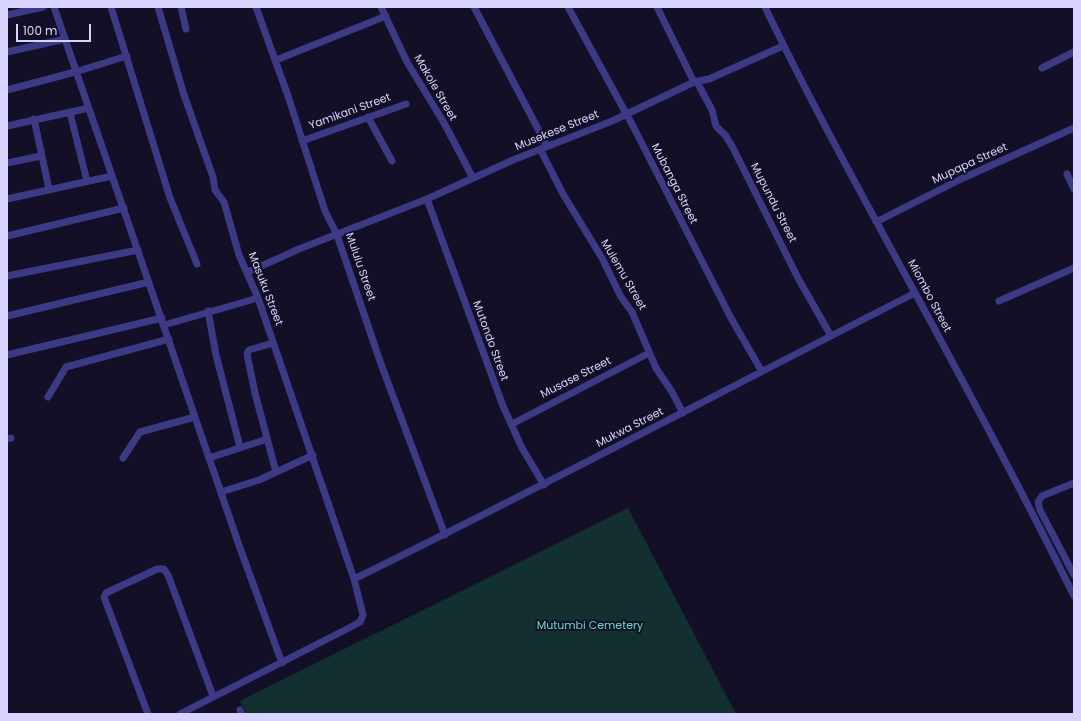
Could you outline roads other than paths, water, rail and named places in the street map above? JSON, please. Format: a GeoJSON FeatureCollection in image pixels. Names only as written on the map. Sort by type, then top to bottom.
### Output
{"type":"FeatureCollection","features":[{"type":"Feature","properties":{"kind":"street"},"geometry":{"type":"LineString","coordinates":[[7,15],[43,7]]}},
{"type":"Feature","properties":{"kind":"street"},"geometry":{"type":"LineString","coordinates":[[54,7],[75,72],[124,208],[209,458],[282,663]]}},
{"type":"Feature","properties":{"kind":"street"},"geometry":{"type":"LineString","coordinates":[[111,7],[170,198],[197,264]]}},
{"type":"Feature","properties":{"kind":"street","name":"Masuku Street"},"geometry":{"type":"LineString","coordinates":[[158,7],[184,95],[213,177],[215,190],[224,202],[230,227],[258,298],[354,579],[363,615],[360,622],[180,714]]}},
{"type":"Feature","properties":{"kind":"street"},"geometry":{"type":"LineString","coordinates":[[181,7],[186,29]]}},
{"type":"Feature","properties":{"kind":"street","name":"Mululu Street"},"geometry":{"type":"LineString","coordinates":[[256,7],[276,60],[325,211],[337,235],[382,364],[445,535]]}},
{"type":"Feature","properties":{"kind":"street","name":"Makole Street"},"geometry":{"type":"LineString","coordinates":[[381,7],[407,62],[444,123],[473,178]]}},
{"type":"Feature","properties":{"kind":"street","name":"Mulemu Street"},"geometry":{"type":"LineString","coordinates":[[474,7],[544,148],[562,194],[602,258],[621,297],[635,318],[656,368],[672,392],[683,413]]}},
{"type":"Feature","properties":{"kind":"street","name":"Mubanga Street"},"geometry":{"type":"LineString","coordinates":[[568,7],[626,114],[731,318],[761,370]]}},
{"type":"Feature","properties":{"kind":"street","name":"Mupundu Street"},"geometry":{"type":"LineString","coordinates":[[657,7],[695,82],[712,110],[716,126],[726,136],[733,148],[798,278],[831,336]]}},
{"type":"Feature","properties":{"kind":"street","name":"Miombo Street"},"geometry":{"type":"LineString","coordinates":[[764,7],[876,222],[1031,509],[1074,596]]}},
{"type":"Feature","properties":{"kind":"street"},"geometry":{"type":"LineString","coordinates":[[276,60],[386,16]]}},
{"type":"Feature","properties":{"kind":"street"},"geometry":{"type":"LineString","coordinates":[[7,52],[65,39]]}},
{"type":"Feature","properties":{"kind":"street","name":"Musekese Street"},"geometry":{"type":"LineString","coordinates":[[248,272],[299,249],[427,199],[473,178],[626,114],[695,82],[709,79],[783,46]]}},
{"type":"Feature","properties":{"kind":"street"},"geometry":{"type":"LineString","coordinates":[[1042,68],[1074,52]]}},
{"type":"Feature","properties":{"kind":"street"},"geometry":{"type":"LineString","coordinates":[[7,90],[75,72],[127,56]]}},
{"type":"Feature","properties":{"kind":"street","name":"Yamikani Street"},"geometry":{"type":"LineString","coordinates":[[302,140],[406,104]]}},
{"type":"Feature","properties":{"kind":"street"},"geometry":{"type":"LineString","coordinates":[[7,126],[89,108]]}},
{"type":"Feature","properties":{"kind":"street"},"geometry":{"type":"LineString","coordinates":[[70,113],[87,181]]}},
{"type":"Feature","properties":{"kind":"street"},"geometry":{"type":"LineString","coordinates":[[368,117],[392,161]]}},
{"type":"Feature","properties":{"kind":"street"},"geometry":{"type":"LineString","coordinates":[[34,120],[49,189]]}},
{"type":"Feature","properties":{"kind":"street","name":"Mupapa Street"},"geometry":{"type":"LineString","coordinates":[[876,222],[961,179],[1074,128]]}},
{"type":"Feature","properties":{"kind":"street"},"geometry":{"type":"LineString","coordinates":[[7,163],[41,156]]}},
{"type":"Feature","properties":{"kind":"street"},"geometry":{"type":"LineString","coordinates":[[1067,174],[1074,189]]}},
{"type":"Feature","properties":{"kind":"street"},"geometry":{"type":"LineString","coordinates":[[7,198],[112,176]]}},
{"type":"Feature","properties":{"kind":"street","name":"Mutondo Street"},"geometry":{"type":"LineString","coordinates":[[427,199],[503,406],[522,448],[544,485]]}},
{"type":"Feature","properties":{"kind":"street"},"geometry":{"type":"LineString","coordinates":[[7,236],[124,208]]}},
{"type":"Feature","properties":{"kind":"street"},"geometry":{"type":"LineString","coordinates":[[7,276],[138,250]]}},
{"type":"Feature","properties":{"kind":"street"},"geometry":{"type":"LineString","coordinates":[[999,302],[1074,268]]}},
{"type":"Feature","properties":{"kind":"street"},"geometry":{"type":"LineString","coordinates":[[7,316],[149,282]]}},
{"type":"Feature","properties":{"kind":"street","name":"Mukwa Street"},"geometry":{"type":"LineString","coordinates":[[354,579],[544,485],[683,413],[761,370],[915,293]]}},
{"type":"Feature","properties":{"kind":"street"},"geometry":{"type":"LineString","coordinates":[[7,355],[163,322],[258,298]]}},
{"type":"Feature","properties":{"kind":"street"},"geometry":{"type":"LineString","coordinates":[[208,311],[216,355],[240,447]]}},
{"type":"Feature","properties":{"kind":"street"},"geometry":{"type":"LineString","coordinates":[[48,397],[66,367],[169,339]]}},
{"type":"Feature","properties":{"kind":"street"},"geometry":{"type":"LineString","coordinates":[[273,343],[249,350],[247,354],[276,472]]}},
{"type":"Feature","properties":{"kind":"street","name":"Musase Street"},"geometry":{"type":"LineString","coordinates":[[512,424],[650,353]]}},
{"type":"Feature","properties":{"kind":"street"},"geometry":{"type":"LineString","coordinates":[[123,458],[140,432],[195,417]]}},
{"type":"Feature","properties":{"kind":"street"},"geometry":{"type":"LineString","coordinates":[[209,458],[268,439]]}},
{"type":"Feature","properties":{"kind":"street"},"geometry":{"type":"LineString","coordinates":[[221,492],[276,472],[312,455]]}},
{"type":"Feature","properties":{"kind":"street"},"geometry":{"type":"LineString","coordinates":[[1074,483],[1042,496],[1038,502],[1040,510],[1074,575]]}},
{"type":"Feature","properties":{"kind":"street"},"geometry":{"type":"LineString","coordinates":[[148,714],[104,597],[106,593],[157,569],[164,569],[168,575],[213,696]]}},
{"type":"Feature","properties":{"kind":"park label","name":"Mutumbi Cemetery"},"geometry":{"type":"Point","coordinates":[590,626]}}]}
